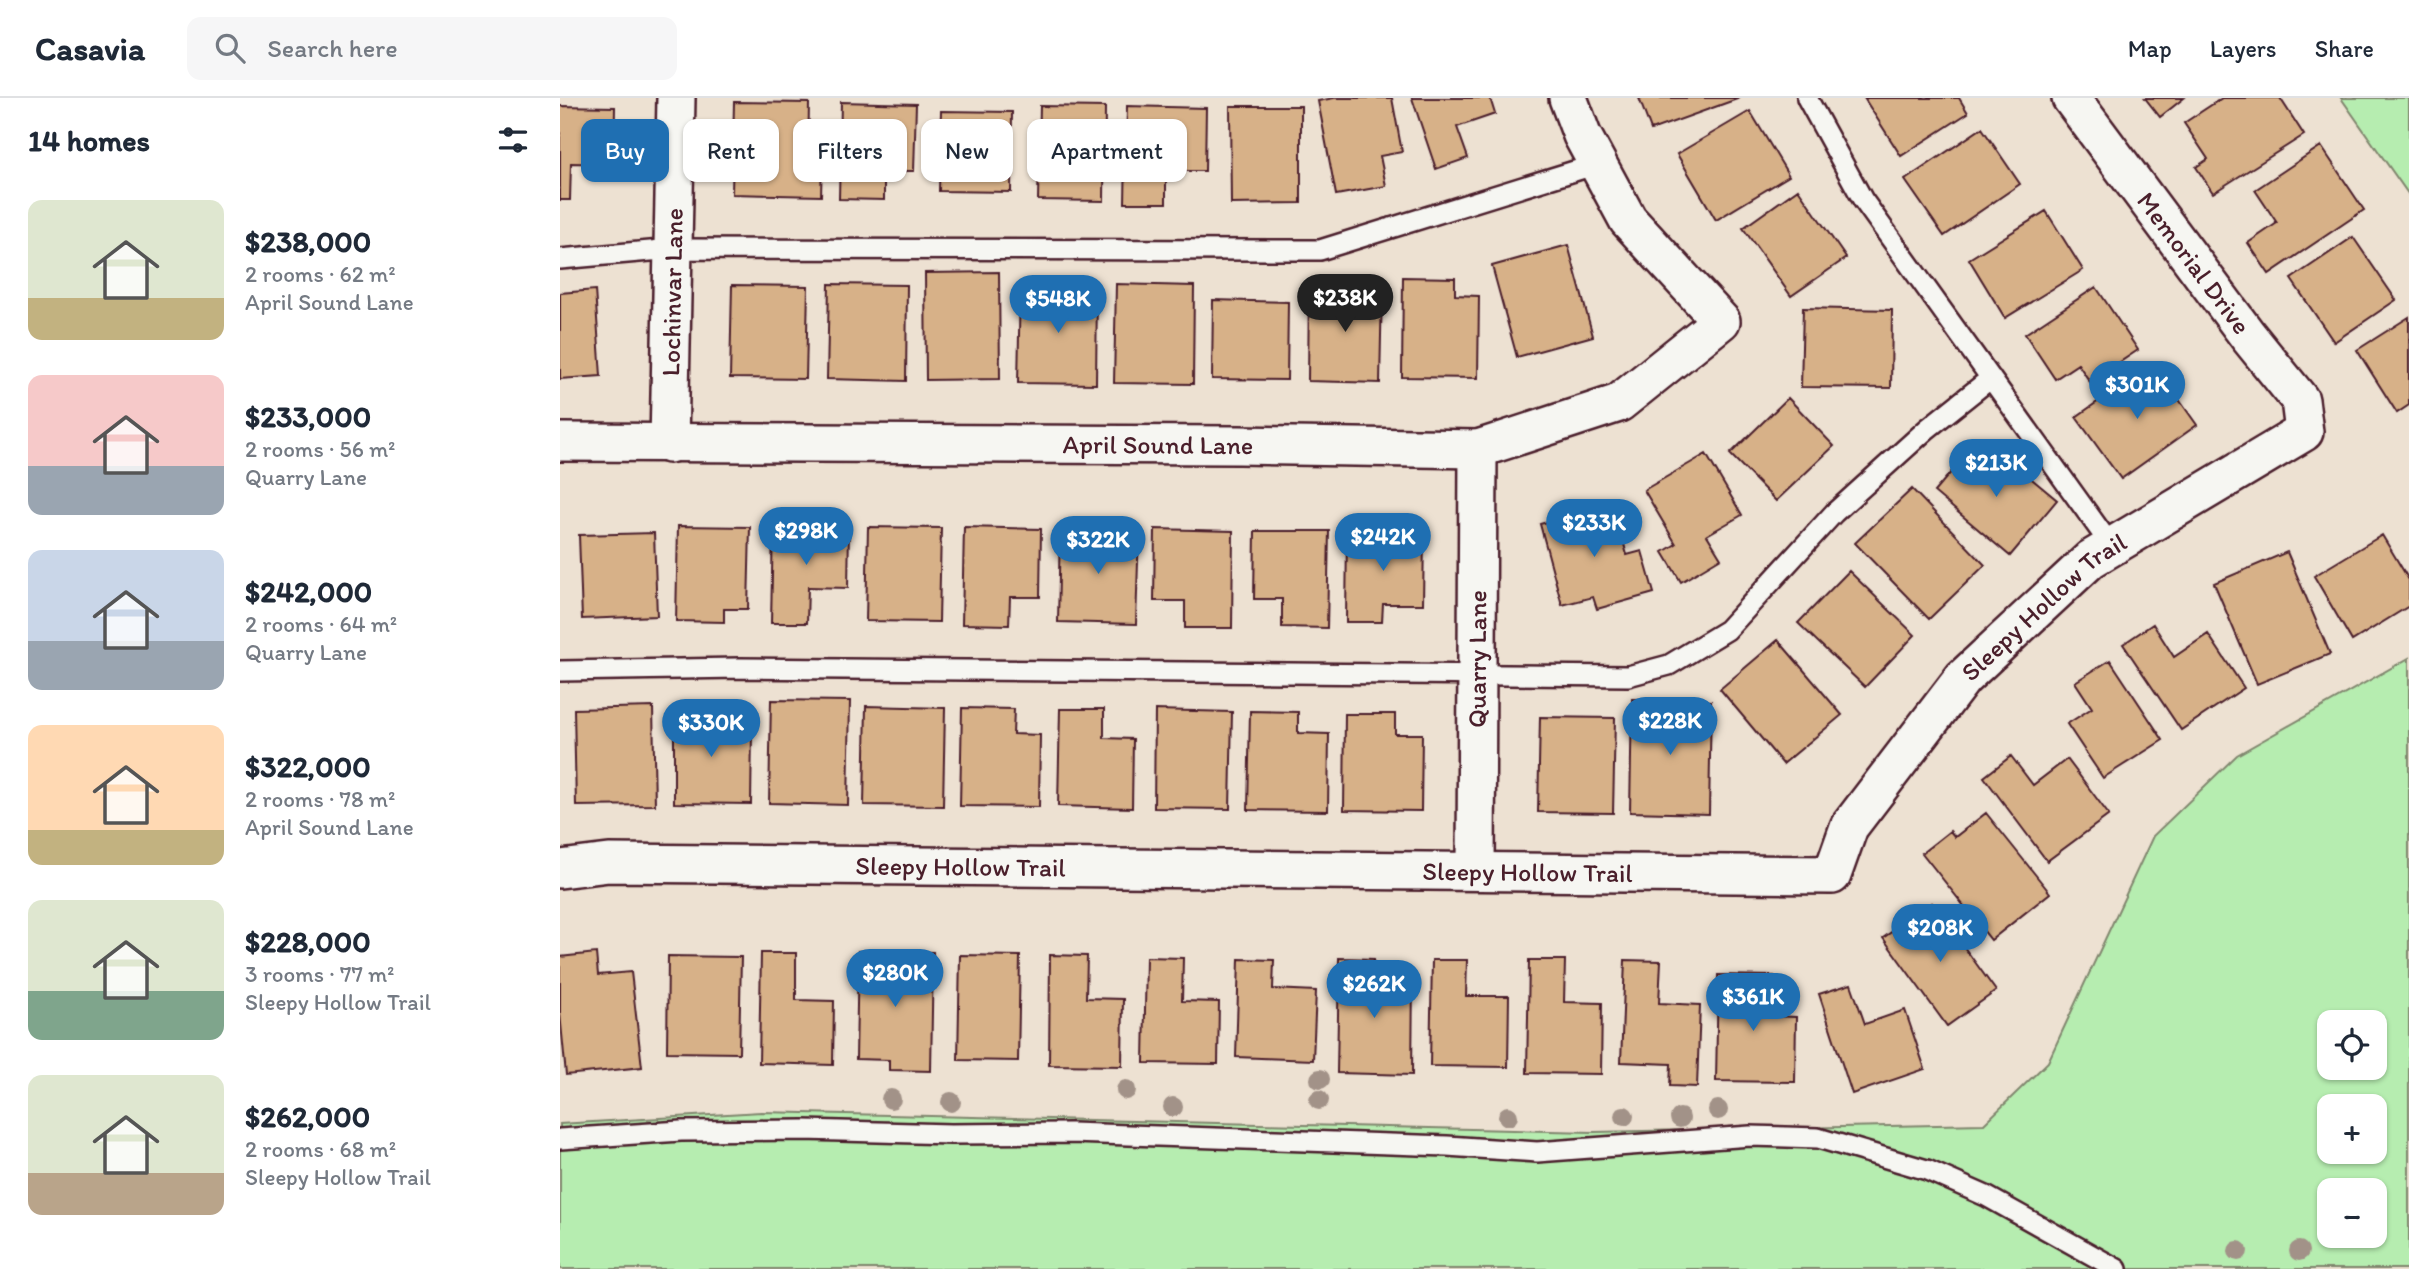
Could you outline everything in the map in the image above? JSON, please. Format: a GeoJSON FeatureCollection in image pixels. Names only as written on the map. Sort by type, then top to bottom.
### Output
{"type":"FeatureCollection","features":[{"type":"Feature","properties":{"kind":"street","name":"Lochinvar Lane"},"geometry":{"type":"LineString","coordinates":[[669,444],[676,98]]}},
{"type":"Feature","properties":{"kind":"street"},"geometry":{"type":"LineString","coordinates":[[1568,98],[1597,164]]}},
{"type":"Feature","properties":{"kind":"street","name":"Memorial Drive"},"geometry":{"type":"LineString","coordinates":[[2071,98],[2248,336],[2300,400],[2304,432]]}},
{"type":"Feature","properties":{"kind":"street","name":"April Sound Lane"},"geometry":{"type":"LineString","coordinates":[[560,442],[1239,444],[1478,449],[1619,404],[1721,321],[1628,220],[1597,164]]}},
{"type":"Feature","properties":{"kind":"street","name":"Sleepy Hollow Trail"},"geometry":{"type":"LineString","coordinates":[[560,869],[609,863],[1832,875],[1849,827],[1963,678],[2091,559],[2304,432]]}},
{"type":"Feature","properties":{"kind":"street","name":"Quarry Lane"},"geometry":{"type":"LineString","coordinates":[[1476,872],[1478,449]]}},
{"type":"Feature","properties":{"kind":"lane"},"geometry":{"type":"LineString","coordinates":[[1807,98],[1863,200],[2112,547]]}},
{"type":"Feature","properties":{"kind":"lane"},"geometry":{"type":"LineString","coordinates":[[560,259],[673,248],[1320,250],[1597,164]]}},
{"type":"Feature","properties":{"kind":"lane"},"geometry":{"type":"LineString","coordinates":[[560,671],[739,668],[1208,675],[1628,676],[1669,665],[1727,630],[1834,513],[1927,429],[1991,378]]}},
{"type":"Feature","properties":{"kind":"lane"},"geometry":{"type":"LineString","coordinates":[[560,1139],[681,1131],[1071,1133],[1447,1146],[1536,1152],[1750,1136],[1818,1138],[1927,1170],[1986,1196],[2117,1269]]}},
{"type":"Feature","properties":{"kind":"green space"},"geometry":{"type":"Polygon","coordinates":[[[2341,98],[2409,98],[2409,195],[2341,98]]]}},
{"type":"Feature","properties":{"kind":"green space"},"geometry":{"type":"Polygon","coordinates":[[[2409,658],[2409,1269],[560,1269],[560,1124],[761,1112],[1594,1132],[1984,1124],[2048,1062],[2153,836],[2237,755],[2409,658]]]}},
{"type":"Feature","properties":{"kind":"building"},"geometry":{"type":"Polygon","coordinates":[[[1334,98],[1392,98],[1402,152],[1380,156],[1386,186],[1336,195],[1318,101],[1334,98]]]}},
{"type":"Feature","properties":{"kind":"building"},"geometry":{"type":"Polygon","coordinates":[[[1412,98],[1490,98],[1495,114],[1457,127],[1468,158],[1436,169],[1412,98]]]}},
{"type":"Feature","properties":{"kind":"building"},"geometry":{"type":"Polygon","coordinates":[[[1639,98],[1740,98],[1651,130],[1639,98]]]}},
{"type":"Feature","properties":{"kind":"building"},"geometry":{"type":"Polygon","coordinates":[[[1864,98],[1959,98],[1968,113],[1901,156],[1864,98]]]}},
{"type":"Feature","properties":{"kind":"building"},"geometry":{"type":"Polygon","coordinates":[[[2145,98],[2184,98],[2160,117],[2145,98]]]}},
{"type":"Feature","properties":{"kind":"building"},"geometry":{"type":"Polygon","coordinates":[[[2222,98],[2280,98],[2304,135],[2213,193],[2196,167],[2208,159],[2184,123],[2222,98]]]}},
{"type":"Feature","properties":{"kind":"building"},"geometry":{"type":"Polygon","coordinates":[[[734,102],[809,103],[809,119],[793,119],[793,182],[821,182],[821,196],[732,194],[732,182],[779,182],[779,119],[734,119],[734,102]]]}},
{"type":"Feature","properties":{"kind":"building"},"geometry":{"type":"Polygon","coordinates":[[[841,102],[916,104],[914,171],[907,171],[907,119],[841,119],[841,102]]]}},
{"type":"Feature","properties":{"kind":"building"},"geometry":{"type":"Polygon","coordinates":[[[560,106],[615,107],[615,119],[581,119],[581,163],[571,163],[570,200],[560,200],[560,106]]]}},
{"type":"Feature","properties":{"kind":"building"},"geometry":{"type":"Polygon","coordinates":[[[1040,106],[1105,107],[1105,119],[1040,119],[1040,106]]]}},
{"type":"Feature","properties":{"kind":"building"},"geometry":{"type":"Polygon","coordinates":[[[1127,106],[1206,108],[1205,171],[1187,171],[1187,119],[1127,119],[1127,106]]]}},
{"type":"Feature","properties":{"kind":"building"},"geometry":{"type":"Polygon","coordinates":[[[1230,106],[1301,106],[1301,203],[1231,204],[1230,106]]]}},
{"type":"Feature","properties":{"kind":"building"},"geometry":{"type":"Polygon","coordinates":[[[941,111],[1012,112],[1012,119],[941,119],[941,111]]]}},
{"type":"Feature","properties":{"kind":"building"},"geometry":{"type":"Polygon","coordinates":[[[1750,111],[1789,176],[1716,220],[1677,154],[1750,111]]]}},
{"type":"Feature","properties":{"kind":"building"},"geometry":{"type":"Polygon","coordinates":[[[1982,128],[2020,184],[1944,236],[1905,180],[1982,128]]]}},
{"type":"Feature","properties":{"kind":"building"},"geometry":{"type":"Polygon","coordinates":[[[2321,146],[2364,210],[2269,274],[2248,243],[2277,223],[2255,190],[2321,146]]]}},
{"type":"Feature","properties":{"kind":"building"},"geometry":{"type":"Polygon","coordinates":[[[839,182],[884,182],[884,200],[839,199],[839,182]]]}},
{"type":"Feature","properties":{"kind":"building"},"geometry":{"type":"Polygon","coordinates":[[[939,182],[1011,182],[1011,192],[939,191],[939,182]]]}},
{"type":"Feature","properties":{"kind":"building"},"geometry":{"type":"Polygon","coordinates":[[[1038,182],[1104,182],[1104,201],[1038,200],[1038,182]]]}},
{"type":"Feature","properties":{"kind":"building"},"geometry":{"type":"Polygon","coordinates":[[[1125,182],[1166,182],[1166,203],[1125,203],[1125,182]]]}},
{"type":"Feature","properties":{"kind":"building"},"geometry":{"type":"Polygon","coordinates":[[[1798,189],[1846,258],[1791,296],[1743,228],[1798,189]]]}},
{"type":"Feature","properties":{"kind":"building"},"geometry":{"type":"Polygon","coordinates":[[[2046,211],[2083,270],[2005,318],[1969,259],[2046,211]]]}},
{"type":"Feature","properties":{"kind":"building"},"geometry":{"type":"Polygon","coordinates":[[[2353,237],[2396,300],[2334,342],[2291,279],[2353,237]]]}},
{"type":"Feature","properties":{"kind":"building"},"geometry":{"type":"Polygon","coordinates":[[[1568,245],[1593,336],[1517,357],[1492,266],[1568,245]]]}},
{"type":"Feature","properties":{"kind":"building"},"geometry":{"type":"Polygon","coordinates":[[[999,272],[1000,379],[926,380],[925,273],[999,272]]]}},
{"type":"Feature","properties":{"kind":"building"},"geometry":{"type":"Polygon","coordinates":[[[1403,277],[1455,278],[1455,295],[1479,296],[1478,378],[1402,377],[1403,277]]]}},
{"type":"Feature","properties":{"kind":"building"},"geometry":{"type":"Polygon","coordinates":[[[829,284],[907,285],[906,381],[827,379],[829,284]]]}},
{"type":"Feature","properties":{"kind":"building"},"geometry":{"type":"Polygon","coordinates":[[[1116,284],[1194,286],[1193,384],[1114,383],[1116,284]]]}},
{"type":"Feature","properties":{"kind":"building"},"geometry":{"type":"Polygon","coordinates":[[[732,285],[808,286],[806,379],[730,378],[732,285]]]}},
{"type":"Feature","properties":{"kind":"building"},"geometry":{"type":"Polygon","coordinates":[[[1020,286],[1097,288],[1096,384],[1018,383],[1020,286]]]}},
{"type":"Feature","properties":{"kind":"building"},"geometry":{"type":"Polygon","coordinates":[[[1309,286],[1382,288],[1380,383],[1308,381],[1309,286]]]}},
{"type":"Feature","properties":{"kind":"building"},"geometry":{"type":"Polygon","coordinates":[[[2096,287],[2138,350],[2090,382],[2078,364],[2055,379],[2025,334],[2096,287]]]}},
{"type":"Feature","properties":{"kind":"building"},"geometry":{"type":"Polygon","coordinates":[[[595,290],[601,376],[560,379],[560,293],[595,290]]]}},
{"type":"Feature","properties":{"kind":"building"},"geometry":{"type":"Polygon","coordinates":[[[1213,300],[1288,302],[1287,380],[1212,379],[1213,300]]]}},
{"type":"Feature","properties":{"kind":"building"},"geometry":{"type":"Polygon","coordinates":[[[1803,308],[1892,310],[1891,388],[1801,387],[1803,308]]]}},
{"type":"Feature","properties":{"kind":"building"},"geometry":{"type":"Polygon","coordinates":[[[2409,317],[2409,405],[2397,413],[2357,350],[2409,317]]]}},
{"type":"Feature","properties":{"kind":"building"},"geometry":{"type":"Polygon","coordinates":[[[2153,363],[2197,425],[2121,479],[2076,417],[2153,363]]]}},
{"type":"Feature","properties":{"kind":"building"},"geometry":{"type":"Polygon","coordinates":[[[1788,398],[1834,446],[1776,501],[1730,454],[1788,398]]]}},
{"type":"Feature","properties":{"kind":"building"},"geometry":{"type":"Polygon","coordinates":[[[1971,449],[1992,467],[2003,455],[2057,500],[2010,556],[1934,492],[1971,449]]]}},
{"type":"Feature","properties":{"kind":"building"},"geometry":{"type":"Polygon","coordinates":[[[1706,454],[1742,515],[1707,535],[1721,558],[1681,582],[1663,552],[1676,544],[1644,490],[1706,454]]]}},
{"type":"Feature","properties":{"kind":"building"},"geometry":{"type":"Polygon","coordinates":[[[1912,489],[1985,565],[1929,619],[1855,543],[1912,489]]]}},
{"type":"Feature","properties":{"kind":"building"},"geometry":{"type":"Polygon","coordinates":[[[1613,504],[1627,555],[1642,551],[1654,593],[1597,609],[1593,597],[1562,605],[1540,524],[1613,504]]]}},
{"type":"Feature","properties":{"kind":"building"},"geometry":{"type":"Polygon","coordinates":[[[773,525],[849,527],[848,588],[808,587],[807,623],[771,623],[773,525]]]}},
{"type":"Feature","properties":{"kind":"building"},"geometry":{"type":"Polygon","coordinates":[[[678,526],[750,527],[748,609],[724,609],[724,622],[676,621],[678,526]]]}},
{"type":"Feature","properties":{"kind":"building"},"geometry":{"type":"Polygon","coordinates":[[[868,527],[941,528],[939,622],[866,621],[868,527]]]}},
{"type":"Feature","properties":{"kind":"building"},"geometry":{"type":"Polygon","coordinates":[[[964,527],[1041,529],[1040,597],[1010,597],[1009,625],[962,624],[964,527]]]}},
{"type":"Feature","properties":{"kind":"building"},"geometry":{"type":"Polygon","coordinates":[[[1060,528],[1139,530],[1136,624],[1058,622],[1060,528]]]}},
{"type":"Feature","properties":{"kind":"building"},"geometry":{"type":"Polygon","coordinates":[[[1155,529],[1233,531],[1232,628],[1185,628],[1185,601],[1154,601],[1155,529]]]}},
{"type":"Feature","properties":{"kind":"building"},"geometry":{"type":"Polygon","coordinates":[[[1255,531],[1329,531],[1327,628],[1282,627],[1282,599],[1254,599],[1255,531]]]}},
{"type":"Feature","properties":{"kind":"building"},"geometry":{"type":"Polygon","coordinates":[[[1347,532],[1424,534],[1423,604],[1383,604],[1382,622],[1346,622],[1347,532]]]}},
{"type":"Feature","properties":{"kind":"building"},"geometry":{"type":"Polygon","coordinates":[[[654,533],[657,616],[582,619],[579,535],[654,533]]]}},
{"type":"Feature","properties":{"kind":"building"},"geometry":{"type":"Polygon","coordinates":[[[2382,535],[2409,580],[2409,606],[2352,641],[2314,576],[2382,535]]]}},
{"type":"Feature","properties":{"kind":"building"},"geometry":{"type":"Polygon","coordinates":[[[2287,552],[2330,654],[2257,684],[2214,583],[2287,552]]]}},
{"type":"Feature","properties":{"kind":"building"},"geometry":{"type":"Polygon","coordinates":[[[1849,571],[1915,635],[1865,687],[1798,623],[1849,571]]]}},
{"type":"Feature","properties":{"kind":"building"},"geometry":{"type":"Polygon","coordinates":[[[2153,624],[2174,657],[2208,634],[2244,688],[2181,730],[2123,644],[2153,624]]]}},
{"type":"Feature","properties":{"kind":"building"},"geometry":{"type":"Polygon","coordinates":[[[1778,640],[1842,715],[1783,764],[1720,689],[1778,640]]]}},
{"type":"Feature","properties":{"kind":"building"},"geometry":{"type":"Polygon","coordinates":[[[2110,660],[2163,740],[2103,778],[2067,724],[2092,708],[2075,682],[2110,660]]]}},
{"type":"Feature","properties":{"kind":"building"},"geometry":{"type":"Polygon","coordinates":[[[1632,699],[1711,701],[1709,814],[1630,812],[1632,699]]]}},
{"type":"Feature","properties":{"kind":"building"},"geometry":{"type":"Polygon","coordinates":[[[771,700],[850,701],[848,805],[769,803],[771,700]]]}},
{"type":"Feature","properties":{"kind":"building"},"geometry":{"type":"Polygon","coordinates":[[[866,706],[945,708],[943,806],[864,805],[866,706]]]}},
{"type":"Feature","properties":{"kind":"building"},"geometry":{"type":"Polygon","coordinates":[[[653,707],[655,805],[576,806],[574,709],[653,707]]]}},
{"type":"Feature","properties":{"kind":"building"},"geometry":{"type":"Polygon","coordinates":[[[674,707],[724,707],[724,730],[752,730],[751,804],[674,803],[674,707]]]}},
{"type":"Feature","properties":{"kind":"building"},"geometry":{"type":"Polygon","coordinates":[[[962,708],[1014,709],[1013,734],[1040,735],[1039,807],[960,806],[962,708]]]}},
{"type":"Feature","properties":{"kind":"building"},"geometry":{"type":"Polygon","coordinates":[[[1060,709],[1104,709],[1104,738],[1133,739],[1132,808],[1058,806],[1060,709]]]}},
{"type":"Feature","properties":{"kind":"building"},"geometry":{"type":"Polygon","coordinates":[[[1155,710],[1232,712],[1230,809],[1154,808],[1155,710]]]}},
{"type":"Feature","properties":{"kind":"building"},"geometry":{"type":"Polygon","coordinates":[[[1250,711],[1298,712],[1298,733],[1329,734],[1328,811],[1248,810],[1250,711]]]}},
{"type":"Feature","properties":{"kind":"building"},"geometry":{"type":"Polygon","coordinates":[[[1345,714],[1395,714],[1395,734],[1422,734],[1421,811],[1344,810],[1345,714]]]}},
{"type":"Feature","properties":{"kind":"building"},"geometry":{"type":"Polygon","coordinates":[[[1540,717],[1615,718],[1613,813],[1538,812],[1540,717]]]}},
{"type":"Feature","properties":{"kind":"building"},"geometry":{"type":"Polygon","coordinates":[[[2011,756],[2033,785],[2067,759],[2109,815],[2047,861],[1984,777],[2011,756]]]}},
{"type":"Feature","properties":{"kind":"building"},"geometry":{"type":"Polygon","coordinates":[[[1986,813],[2050,893],[1991,940],[1922,853],[1950,831],[1955,837],[1986,813]]]}},
{"type":"Feature","properties":{"kind":"building"},"geometry":{"type":"Polygon","coordinates":[[[1932,903],[1996,991],[1947,1026],[1883,938],[1932,903]]]}},
{"type":"Feature","properties":{"kind":"building"},"geometry":{"type":"Polygon","coordinates":[[[858,951],[933,952],[931,1071],[889,1070],[889,1060],[856,1059],[858,951]]]}},
{"type":"Feature","properties":{"kind":"building"},"geometry":{"type":"Polygon","coordinates":[[[596,953],[598,975],[631,972],[642,1067],[566,1075],[560,1013],[560,957],[596,953]]]}},
{"type":"Feature","properties":{"kind":"building"},"geometry":{"type":"Polygon","coordinates":[[[761,953],[796,953],[796,1000],[834,1001],[833,1065],[759,1063],[761,953]]]}},
{"type":"Feature","properties":{"kind":"building"},"geometry":{"type":"Polygon","coordinates":[[[960,955],[1020,956],[1018,1061],[958,1060],[960,955]]]}},
{"type":"Feature","properties":{"kind":"building"},"geometry":{"type":"Polygon","coordinates":[[[1050,955],[1087,956],[1086,998],[1123,999],[1122,1066],[1049,1065],[1050,955]]]}},
{"type":"Feature","properties":{"kind":"building"},"geometry":{"type":"Polygon","coordinates":[[[668,956],[741,957],[739,1053],[667,1052],[668,956]]]}},
{"type":"Feature","properties":{"kind":"building"},"geometry":{"type":"Polygon","coordinates":[[[1146,957],[1183,958],[1182,1001],[1219,1002],[1218,1064],[1144,1063],[1146,957]]]}},
{"type":"Feature","properties":{"kind":"building"},"geometry":{"type":"Polygon","coordinates":[[[1339,958],[1374,959],[1374,974],[1413,975],[1412,1075],[1337,1073],[1339,958]]]}},
{"type":"Feature","properties":{"kind":"building"},"geometry":{"type":"Polygon","coordinates":[[[1239,959],[1274,960],[1273,989],[1316,991],[1313,1060],[1236,1057],[1239,959]]]}},
{"type":"Feature","properties":{"kind":"building"},"geometry":{"type":"Polygon","coordinates":[[[1432,960],[1467,960],[1466,996],[1509,996],[1508,1067],[1430,1066],[1432,960]]]}},
{"type":"Feature","properties":{"kind":"building"},"geometry":{"type":"Polygon","coordinates":[[[1529,960],[1565,960],[1564,1002],[1602,1003],[1601,1074],[1527,1073],[1529,960]]]}},
{"type":"Feature","properties":{"kind":"building"},"geometry":{"type":"Polygon","coordinates":[[[1625,960],[1661,961],[1659,1003],[1700,1005],[1697,1087],[1670,1086],[1671,1064],[1621,1062],[1625,960]]]}},
{"type":"Feature","properties":{"kind":"building"},"geometry":{"type":"Polygon","coordinates":[[[1718,975],[1774,976],[1773,1016],[1796,1017],[1795,1082],[1716,1081],[1718,975]]]}},
{"type":"Feature","properties":{"kind":"building"},"geometry":{"type":"Polygon","coordinates":[[[1851,984],[1865,1024],[1905,1010],[1925,1069],[1852,1094],[1819,994],[1851,984]]]}}]}
